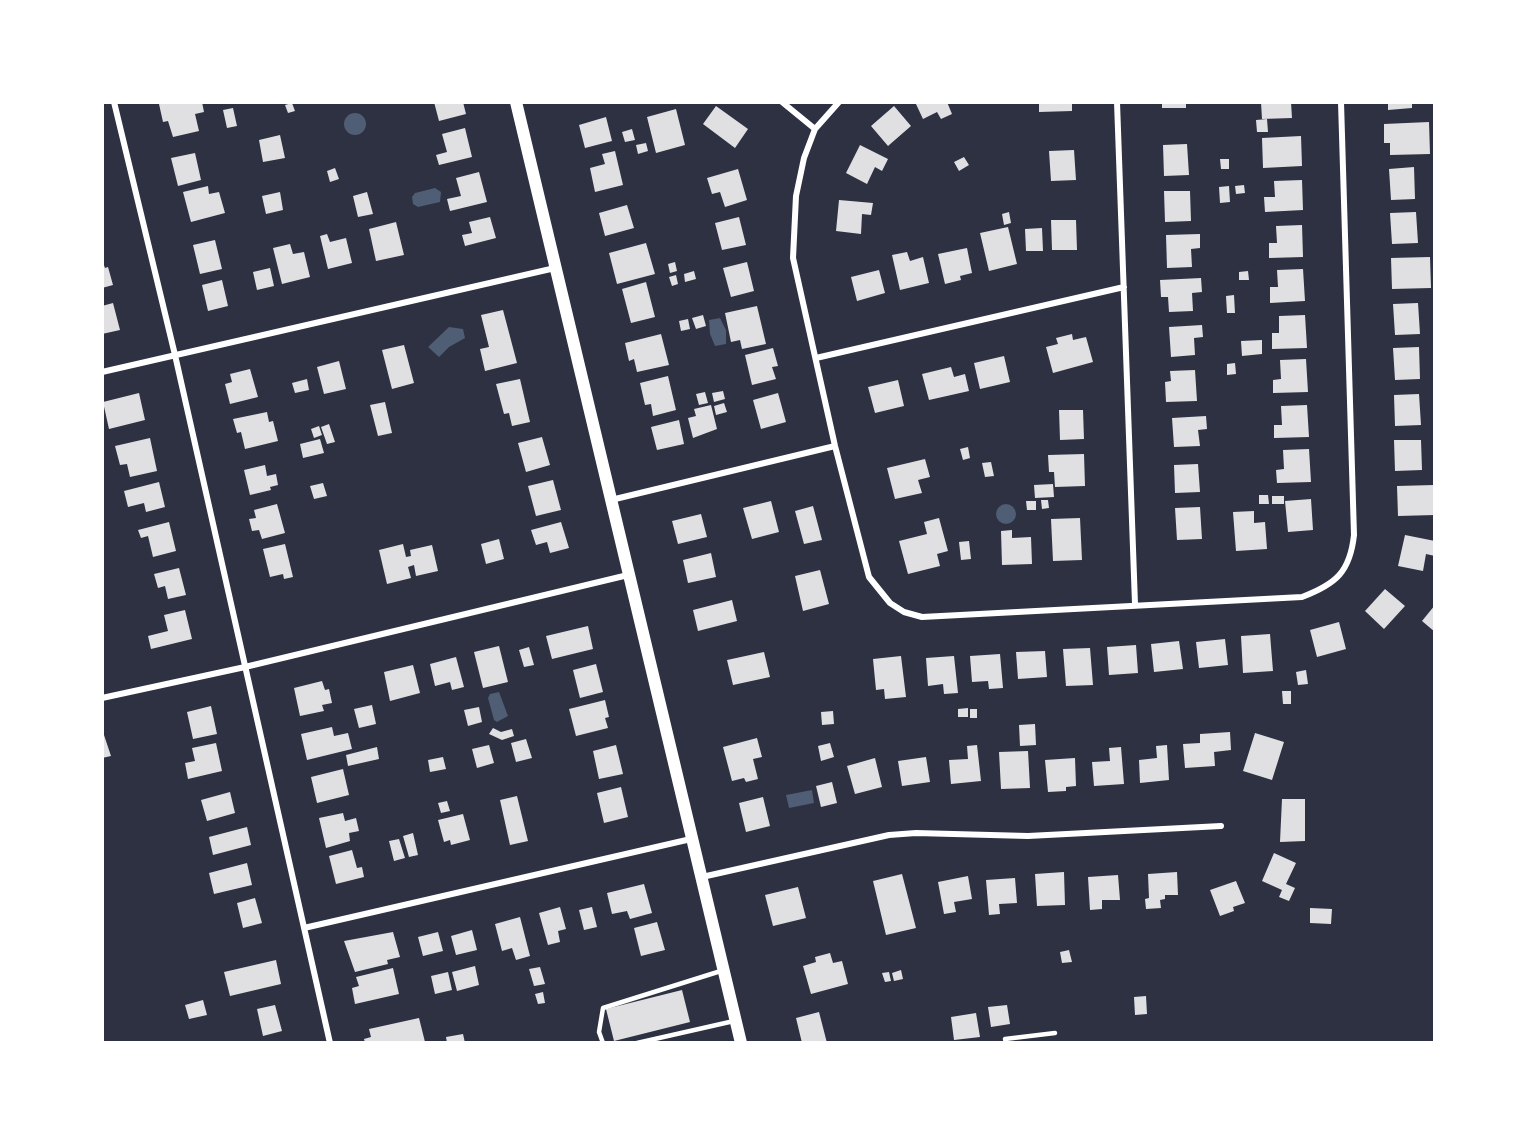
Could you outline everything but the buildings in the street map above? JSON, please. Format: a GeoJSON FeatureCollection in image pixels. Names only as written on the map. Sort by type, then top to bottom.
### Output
{"type":"FeatureCollection","features":[{"type":"Feature","properties":{"kind":"main road"},"geometry":{"type":"LineString","coordinates":[[516,102],[741,1043]]}},
{"type":"Feature","properties":{"kind":"street"},"geometry":{"type":"LineString","coordinates":[[114,102],[174,355],[330,1043]]}},
{"type":"Feature","properties":{"kind":"street"},"geometry":{"type":"LineString","coordinates":[[782,102],[815,129]]}},
{"type":"Feature","properties":{"kind":"street"},"geometry":{"type":"LineString","coordinates":[[839,102],[815,129],[804,158],[792,229],[792,258],[835,446],[869,577],[879,593],[904,612],[921,617],[1302,597],[1334,582],[1345,569],[1352,554],[1354,535],[1341,102]]}},
{"type":"Feature","properties":{"kind":"street"},"geometry":{"type":"LineString","coordinates":[[1117,102],[1135,604]]}},
{"type":"Feature","properties":{"kind":"street"},"geometry":{"type":"LineString","coordinates":[[102,372],[555,268]]}},
{"type":"Feature","properties":{"kind":"street"},"geometry":{"type":"LineString","coordinates":[[816,358],[1124,287]]}},
{"type":"Feature","properties":{"kind":"street"},"geometry":{"type":"LineString","coordinates":[[611,500],[835,446]]}},
{"type":"Feature","properties":{"kind":"street"},"geometry":{"type":"LineString","coordinates":[[102,698],[245,667],[628,575]]}},
{"type":"Feature","properties":{"kind":"street"},"geometry":{"type":"LineString","coordinates":[[702,877],[889,835],[916,832],[1028,836],[1221,825]]}},
{"type":"Feature","properties":{"kind":"street"},"geometry":{"type":"LineString","coordinates":[[304,928],[691,839]]}},
{"type":"Feature","properties":{"kind":"lane"},"geometry":{"type":"LineString","coordinates":[[603,1043],[599,1032],[603,1008],[724,970]]}},
{"type":"Feature","properties":{"kind":"lane"},"geometry":{"type":"LineString","coordinates":[[637,1043],[736,1021]]}},
{"type":"Feature","properties":{"kind":"lane"},"geometry":{"type":"LineString","coordinates":[[1006,1043],[1005,1039],[1055,1033]]}},
{"type":"Feature","properties":{"kind":"water"},"geometry":{"type":"Polygon","coordinates":[[[355,113],[363,116],[366,124],[363,132],[355,135],[347,132],[344,124],[347,116],[355,113]]]}},
{"type":"Feature","properties":{"kind":"water"},"geometry":{"type":"Polygon","coordinates":[[[435,188],[441,192],[440,202],[418,207],[413,204],[412,197],[415,193],[435,188]]]}},
{"type":"Feature","properties":{"kind":"water"},"geometry":{"type":"Polygon","coordinates":[[[720,318],[726,330],[726,344],[715,346],[710,334],[709,320],[720,318]]]}},
{"type":"Feature","properties":{"kind":"water"},"geometry":{"type":"Polygon","coordinates":[[[449,327],[463,329],[465,338],[449,347],[439,357],[428,347],[449,327]]]}},
{"type":"Feature","properties":{"kind":"water"},"geometry":{"type":"Polygon","coordinates":[[[1002,504],[1010,504],[1016,510],[1016,518],[1010,524],[1002,524],[996,518],[996,510],[1002,504]]]}},
{"type":"Feature","properties":{"kind":"water"},"geometry":{"type":"Polygon","coordinates":[[[499,692],[508,716],[497,722],[494,720],[488,698],[490,694],[499,692]]]}},
{"type":"Feature","properties":{"kind":"water"},"geometry":{"type":"Polygon","coordinates":[[[812,790],[814,803],[789,808],[786,795],[812,790]]]}}]}
